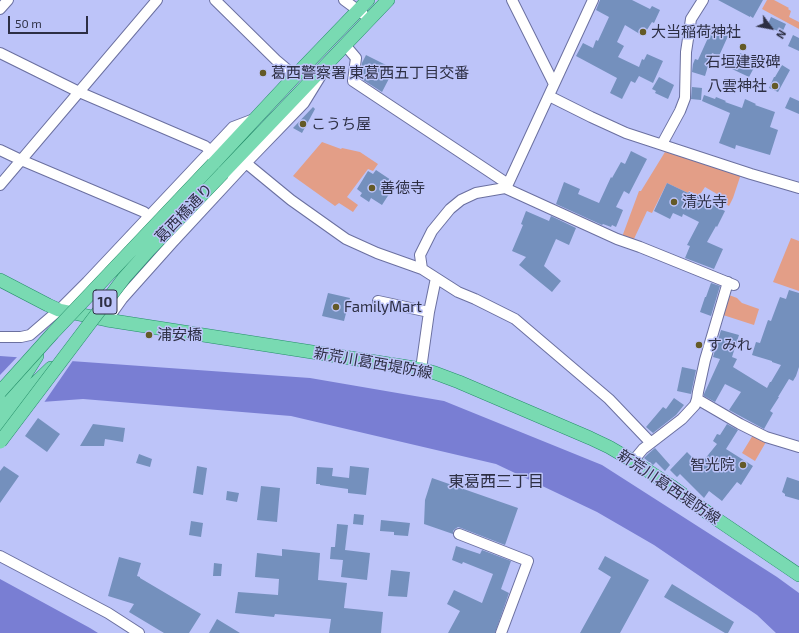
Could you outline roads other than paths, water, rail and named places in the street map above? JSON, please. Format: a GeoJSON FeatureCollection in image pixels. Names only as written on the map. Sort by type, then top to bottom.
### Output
{"type":"FeatureCollection","features":[{"type":"Feature","properties":{"kind":"main road","name":"葛西橋通り"},"geometry":{"type":"LineString","coordinates":[[0,392],[53,333],[368,0]]}},
{"type":"Feature","properties":{"kind":"main road","name":"葛西橋通り"},"geometry":{"type":"LineString","coordinates":[[0,442],[124,278],[149,250],[216,162],[330,60],[370,19],[380,2]]}},
{"type":"Feature","properties":{"kind":"main road","name":"新荒川葛西堤防線"},"geometry":{"type":"LineString","coordinates":[[0,280],[59,310],[107,320],[421,369],[435,373],[590,438],[633,461],[799,575]]}},
{"type":"Feature","properties":{"kind":"main road"},"geometry":{"type":"LineString","coordinates":[[0,409],[20,383],[53,333]]}},
{"type":"Feature","properties":{"kind":"main road"},"geometry":{"type":"LineString","coordinates":[[0,425],[18,400],[70,348]]}},
{"type":"Feature","properties":{"kind":"street"},"geometry":{"type":"LineString","coordinates":[[0,9],[8,0]]}},
{"type":"Feature","properties":{"kind":"street"},"geometry":{"type":"LineString","coordinates":[[0,184],[157,0]]}},
{"type":"Feature","properties":{"kind":"street"},"geometry":{"type":"LineString","coordinates":[[215,0],[276,60],[295,76]]}},
{"type":"Feature","properties":{"kind":"street"},"geometry":{"type":"LineString","coordinates":[[344,0],[370,19]]}},
{"type":"Feature","properties":{"kind":"street"},"geometry":{"type":"LineString","coordinates":[[512,0],[554,84]]}},
{"type":"Feature","properties":{"kind":"street"},"geometry":{"type":"LineString","coordinates":[[506,186],[593,0]]}},
{"type":"Feature","properties":{"kind":"street"},"geometry":{"type":"LineString","coordinates":[[662,144],[680,111],[685,98],[686,52],[691,19],[703,0]]}},
{"type":"Feature","properties":{"kind":"street"},"geometry":{"type":"LineString","coordinates":[[344,46],[356,58],[353,81],[506,186],[617,239],[731,284],[705,360],[695,405],[682,419],[643,449],[633,461]]}},
{"type":"Feature","properties":{"kind":"street"},"geometry":{"type":"LineString","coordinates":[[0,53],[78,92],[205,146],[216,162],[148,216],[87,282],[59,310],[30,335],[21,337],[0,337]]}},
{"type":"Feature","properties":{"kind":"street"},"geometry":{"type":"LineString","coordinates":[[107,320],[122,299],[246,163],[304,103],[330,60]]}},
{"type":"Feature","properties":{"kind":"street"},"geometry":{"type":"LineString","coordinates":[[549,96],[626,133],[751,174],[799,188]]}},
{"type":"Feature","properties":{"kind":"street"},"geometry":{"type":"LineString","coordinates":[[0,150],[144,212],[148,216]]}},
{"type":"Feature","properties":{"kind":"street"},"geometry":{"type":"LineString","coordinates":[[246,163],[291,200],[346,239],[377,253],[422,269],[458,292],[515,319],[609,399],[651,443]]}},
{"type":"Feature","properties":{"kind":"street"},"geometry":{"type":"LineString","coordinates":[[422,269],[420,255],[432,231],[450,209],[461,200],[476,193],[506,186]]}},
{"type":"Feature","properties":{"kind":"street"},"geometry":{"type":"LineString","coordinates":[[421,369],[429,312],[436,278]]}},
{"type":"Feature","properties":{"kind":"street"},"geometry":{"type":"LineString","coordinates":[[378,301],[429,312]]}},
{"type":"Feature","properties":{"kind":"street"},"geometry":{"type":"LineString","coordinates":[[697,399],[766,437],[799,447]]}},
{"type":"Feature","properties":{"kind":"street"},"geometry":{"type":"LineString","coordinates":[[459,534],[528,561],[500,633]]}},
{"type":"Feature","properties":{"kind":"street"},"geometry":{"type":"LineString","coordinates":[[0,556],[108,613],[139,633]]}},
{"type":"Feature","properties":{"kind":"water"},"geometry":{"type":"Polygon","coordinates":[[[0,356],[310,378],[444,401],[602,465],[777,577],[799,593],[799,633],[776,633],[757,615],[654,545],[597,512],[496,464],[291,416],[83,399],[0,405],[0,356]]]}},
{"type":"Feature","properties":{"kind":"water"},"geometry":{"type":"Polygon","coordinates":[[[0,579],[90,628],[98,633],[0,633],[0,579]]]}},
{"type":"Feature","properties":{"kind":"place","name":"大当稲荷神社"},"geometry":{"type":"Point","coordinates":[643,32]}},
{"type":"Feature","properties":{"kind":"place","name":"石垣建設碑"},"geometry":{"type":"Point","coordinates":[743,47]}},
{"type":"Feature","properties":{"kind":"place","name":"葛西警察署 東葛西五丁目交番"},"geometry":{"type":"Point","coordinates":[263,73]}},
{"type":"Feature","properties":{"kind":"place","name":"八雲神社"},"geometry":{"type":"Point","coordinates":[775,86]}},
{"type":"Feature","properties":{"kind":"place","name":"こうち屋"},"geometry":{"type":"Point","coordinates":[303,124]}},
{"type":"Feature","properties":{"kind":"place","name":"善徳寺"},"geometry":{"type":"Point","coordinates":[372,188]}},
{"type":"Feature","properties":{"kind":"place","name":"清光寺"},"geometry":{"type":"Point","coordinates":[674,202]}},
{"type":"Feature","properties":{"kind":"place","name":"FamilyMart"},"geometry":{"type":"Point","coordinates":[336,307]}},
{"type":"Feature","properties":{"kind":"place","name":"浦安橋"},"geometry":{"type":"Point","coordinates":[149,335]}},
{"type":"Feature","properties":{"kind":"place","name":"すみれ"},"geometry":{"type":"Point","coordinates":[699,345]}},
{"type":"Feature","properties":{"kind":"place","name":"智光院"},"geometry":{"type":"Point","coordinates":[743,465]}},
{"type":"Feature","properties":{"kind":"district","name":"東葛西三丁目"},"geometry":{"type":"Point","coordinates":[496,482]}}]}
